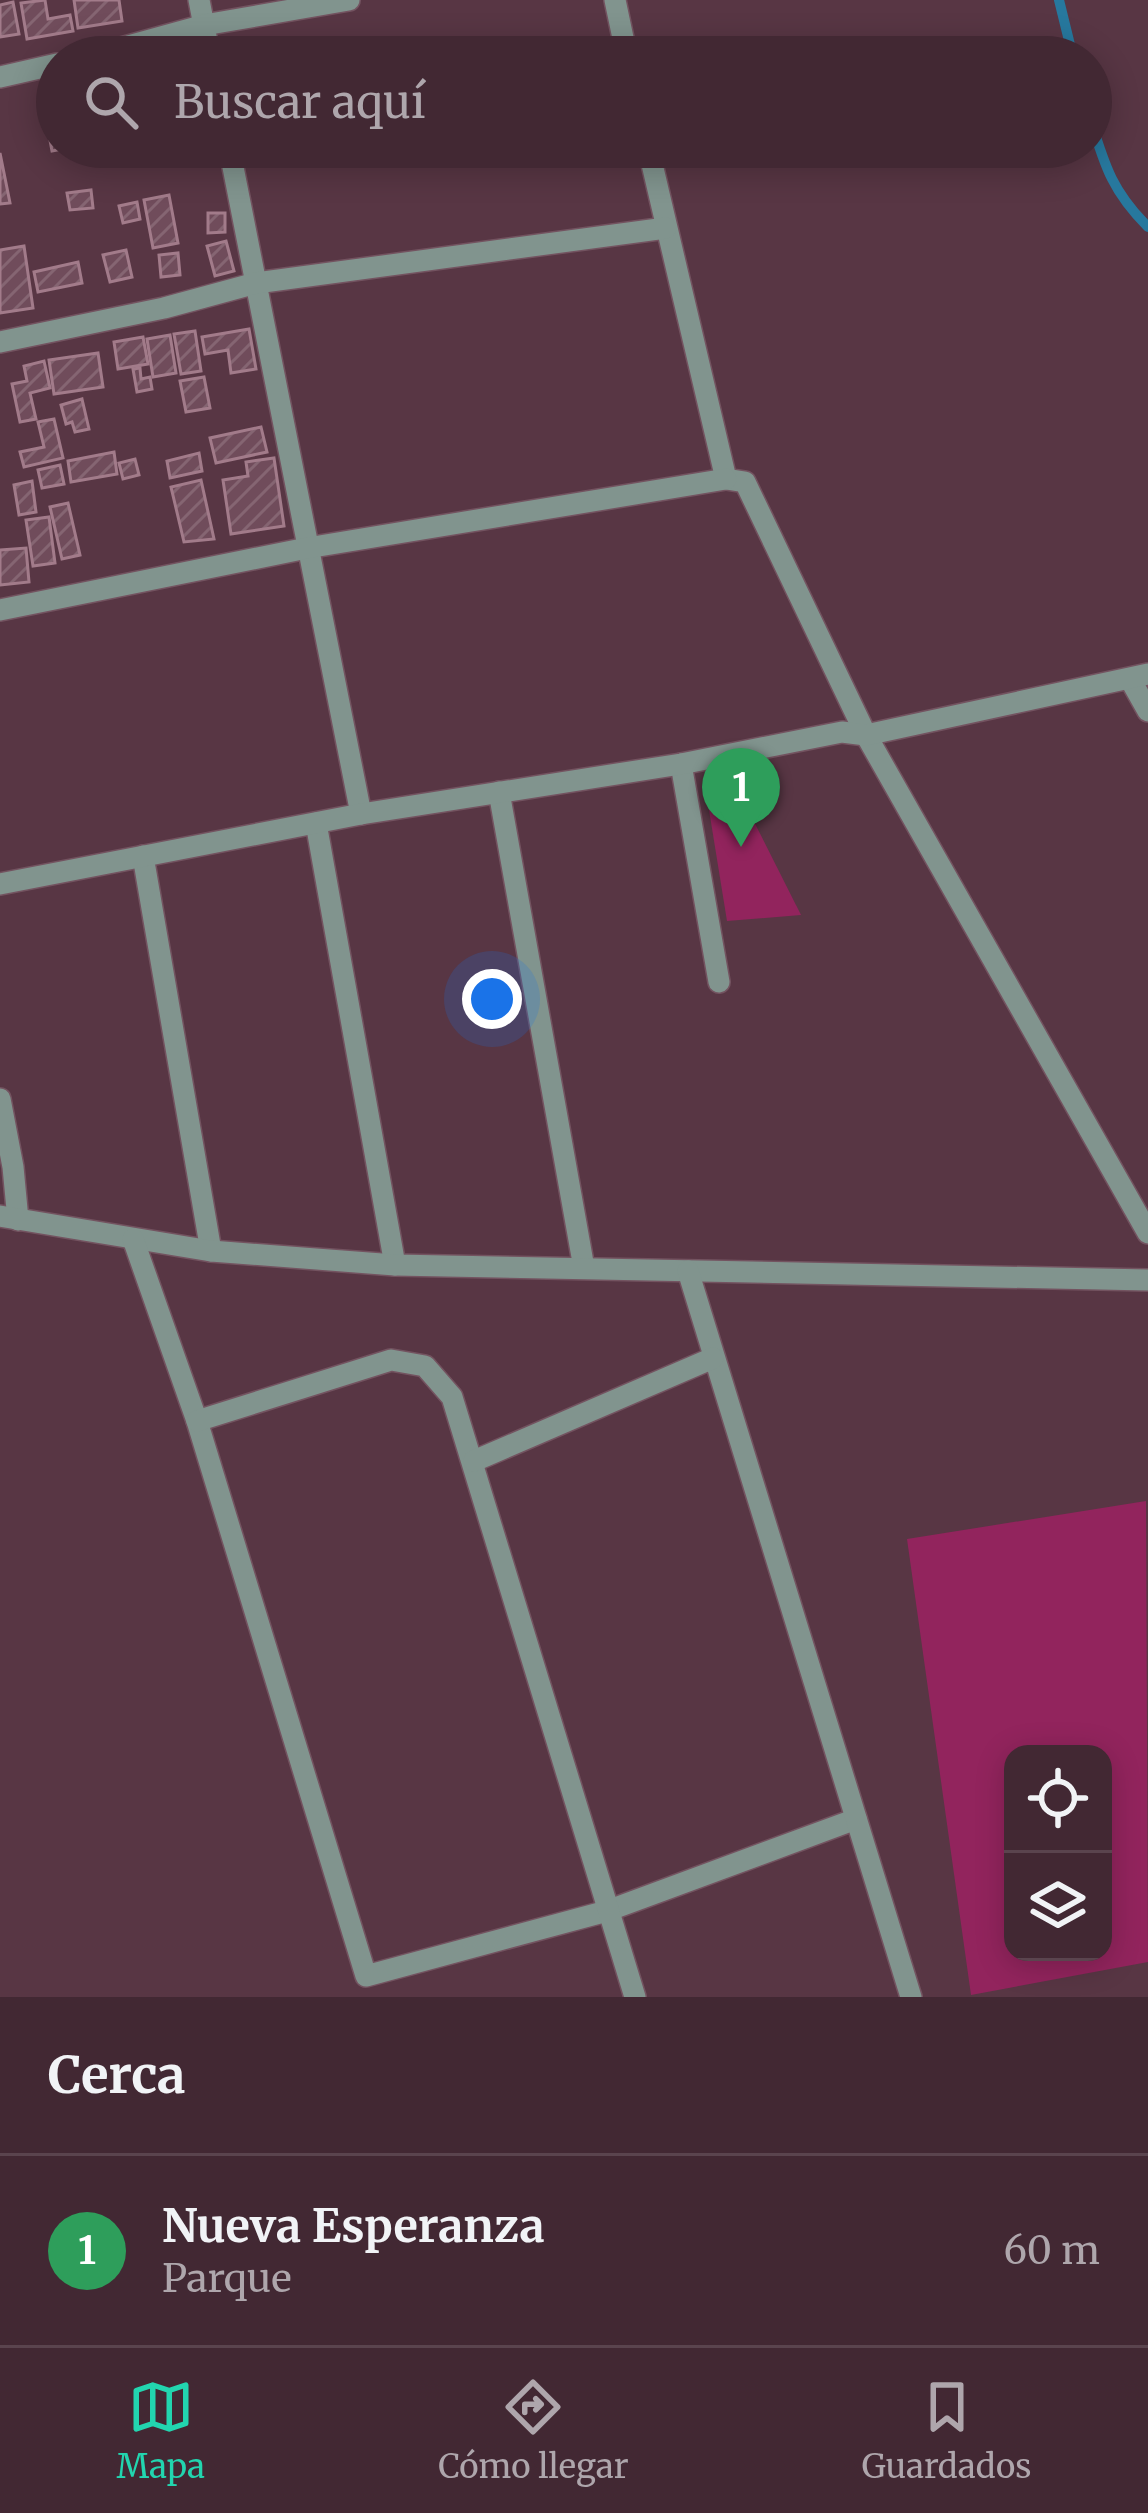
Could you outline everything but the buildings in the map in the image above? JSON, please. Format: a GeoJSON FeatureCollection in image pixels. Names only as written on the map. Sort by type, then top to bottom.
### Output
{"type":"FeatureCollection","features":[{"type":"Feature","properties":{"kind":"street"},"geometry":{"type":"LineString","coordinates":[[199,0],[206,36]]}},
{"type":"Feature","properties":{"kind":"street"},"geometry":{"type":"LineString","coordinates":[[164,36],[350,0]]}},
{"type":"Feature","properties":{"kind":"street"},"geometry":{"type":"LineString","coordinates":[[615,0],[623,36]]}},
{"type":"Feature","properties":{"kind":"street"},"geometry":{"type":"LineString","coordinates":[[0,77],[36,69]]}},
{"type":"Feature","properties":{"kind":"street"},"geometry":{"type":"LineString","coordinates":[[233,168],[361,814]]}},
{"type":"Feature","properties":{"kind":"street"},"geometry":{"type":"LineString","coordinates":[[652,168],[726,479]]}},
{"type":"Feature","properties":{"kind":"street"},"geometry":{"type":"LineString","coordinates":[[0,343],[256,283],[666,227]]}},
{"type":"Feature","properties":{"kind":"street"},"geometry":{"type":"LineString","coordinates":[[0,610],[307,548],[726,479],[746,482],[866,735],[1148,1233]]}},
{"type":"Feature","properties":{"kind":"street"},"geometry":{"type":"LineString","coordinates":[[0,884],[361,814],[681,764],[842,732],[866,735],[1139,677],[1148,711]]}},
{"type":"Feature","properties":{"kind":"street"},"geometry":{"type":"LineString","coordinates":[[681,764],[719,982]]}},
{"type":"Feature","properties":{"kind":"street"},"geometry":{"type":"LineString","coordinates":[[499,791],[584,1268]]}},
{"type":"Feature","properties":{"kind":"street"},"geometry":{"type":"LineString","coordinates":[[316,823],[395,1265]]}},
{"type":"Feature","properties":{"kind":"street"},"geometry":{"type":"LineString","coordinates":[[143,856],[211,1251]]}},
{"type":"Feature","properties":{"kind":"street"},"geometry":{"type":"LineString","coordinates":[[0,1099],[13,1167],[9,1218],[133,1239],[211,1251],[395,1265],[1148,1280]]}},
{"type":"Feature","properties":{"kind":"street"},"geometry":{"type":"LineString","coordinates":[[133,1239],[197,1421],[366,1976],[607,1911],[856,1819]]}},
{"type":"Feature","properties":{"kind":"street"},"geometry":{"type":"LineString","coordinates":[[688,1271],[911,1997]]}},
{"type":"Feature","properties":{"kind":"street"},"geometry":{"type":"LineString","coordinates":[[474,1461],[713,1358]]}},
{"type":"Feature","properties":{"kind":"street"},"geometry":{"type":"LineString","coordinates":[[197,1421],[391,1360],[425,1366],[452,1397],[634,1997]]}},
{"type":"Feature","properties":{"kind":"shaded area"},"geometry":{"type":"Polygon","coordinates":[[[730,774],[801,915],[727,921],[704,779],[730,774]]]}},
{"type":"Feature","properties":{"kind":"shaded area"},"geometry":{"type":"Polygon","coordinates":[[[1146,1501],[1148,1962],[971,1995],[907,1539],[1146,1501]]]}},
{"type":"Feature","properties":{"kind":"waterway"},"geometry":{"type":"LineString","coordinates":[[1059,0],[1068,36]]}},
{"type":"Feature","properties":{"kind":"waterway"},"geometry":{"type":"LineString","coordinates":[[1108,168],[1126,202],[1148,227]]}},
{"type":"Feature","properties":{"kind":"place","name":"Nueva Esperanza"},"geometry":{"type":"Point","coordinates":[741,847]}}]}
